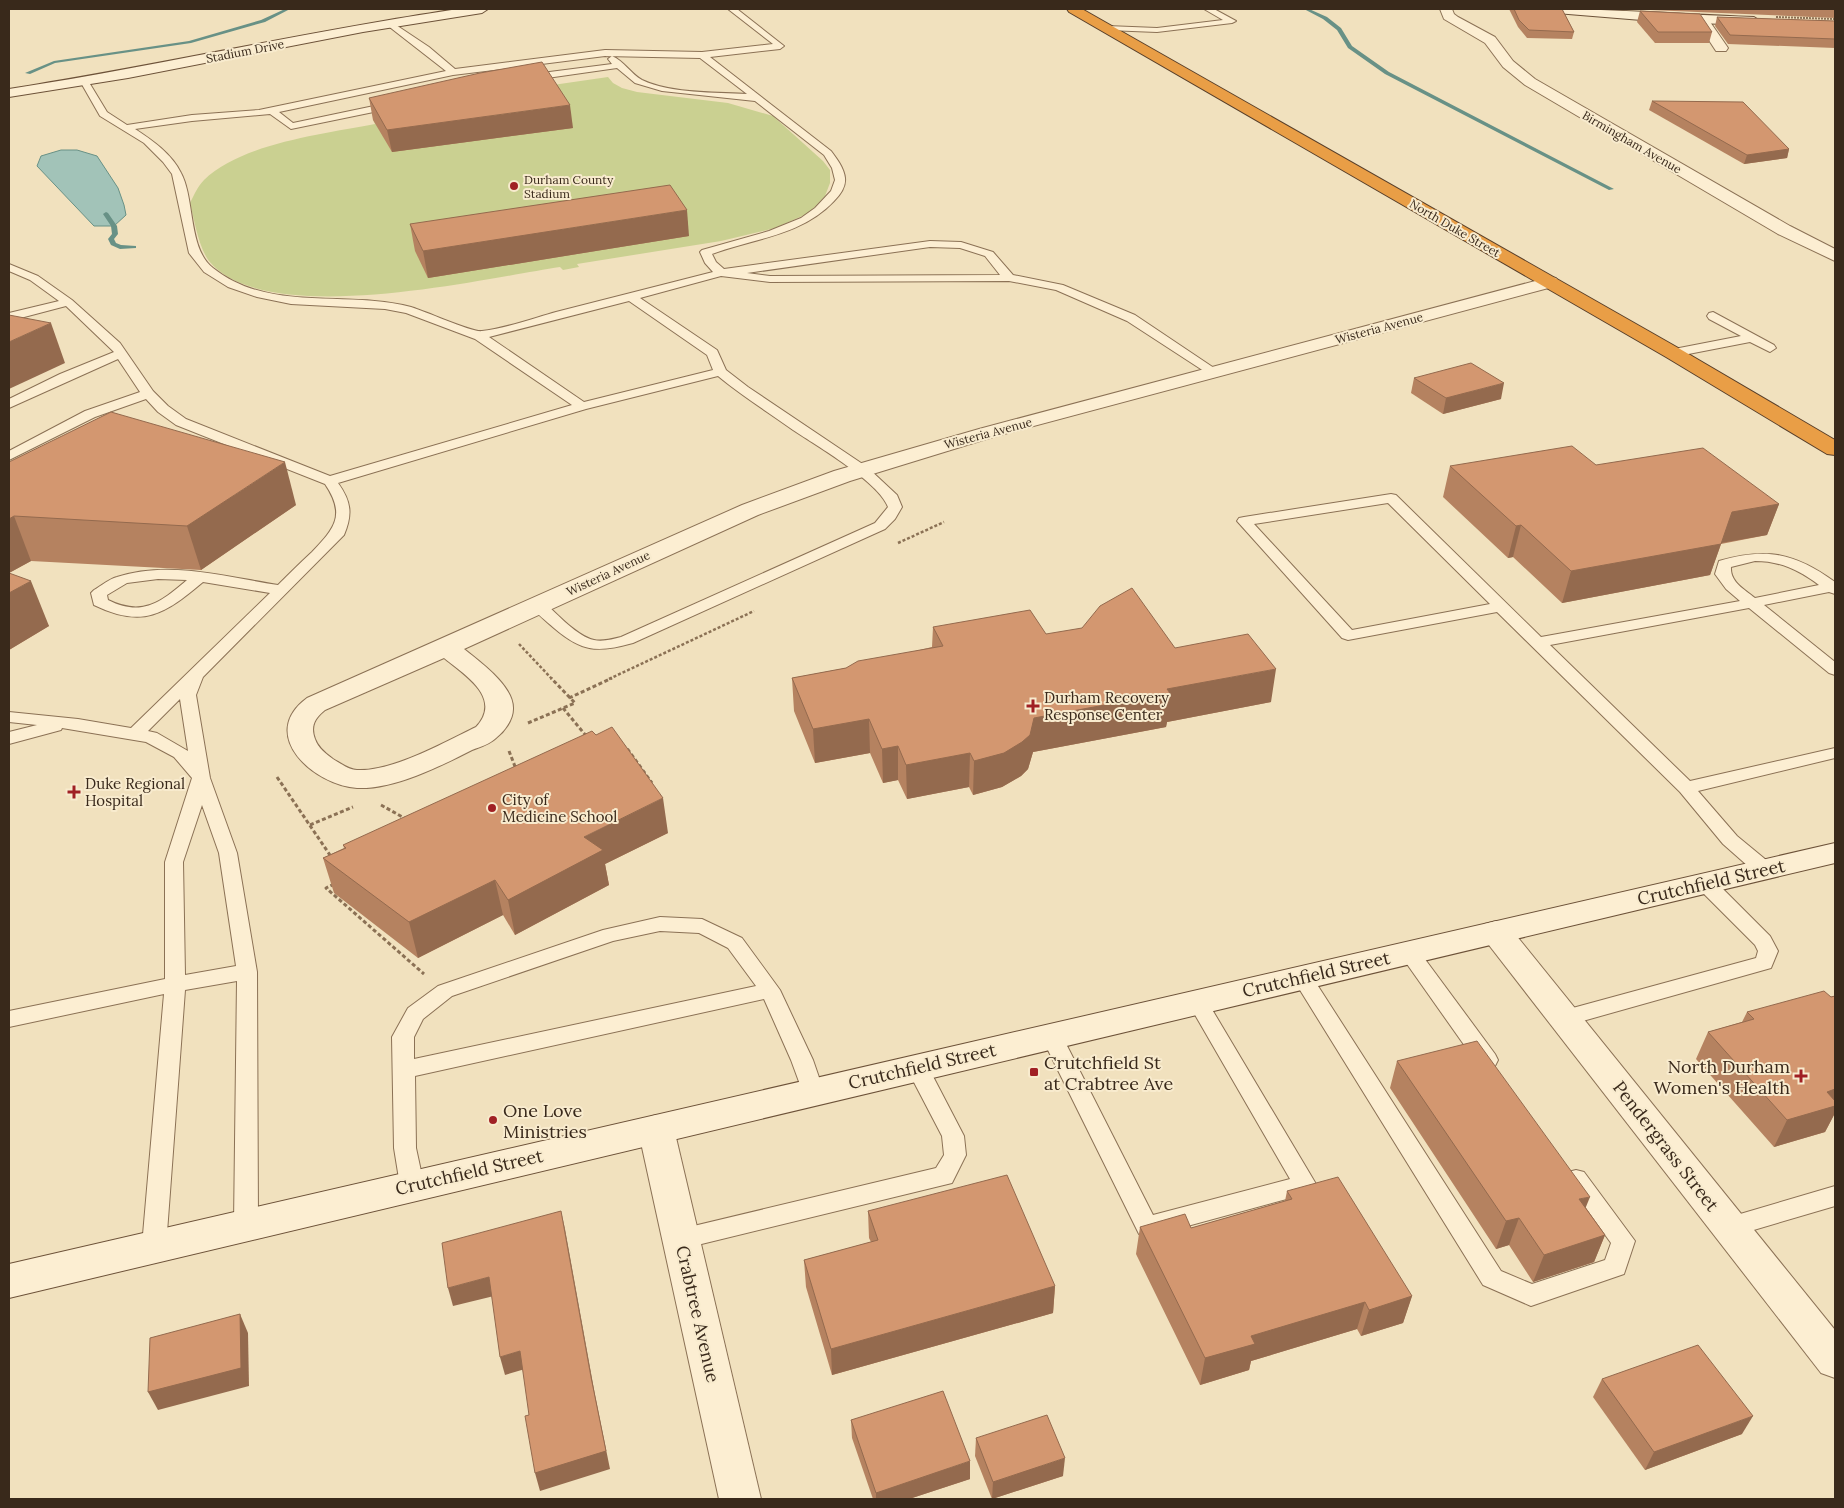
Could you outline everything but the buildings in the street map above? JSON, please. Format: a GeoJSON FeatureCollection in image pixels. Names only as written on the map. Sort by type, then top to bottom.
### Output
{"type":"FeatureCollection","features":[{"type":"Feature","properties":{"kind":"highway","name":"North Duke Street"},"geometry":{"type":"LineString","coordinates":[[1073,9],[1673,353],[1835,449]]}},
{"type":"Feature","properties":{"kind":"street","name":"Stadium Drive"},"geometry":{"type":"LineString","coordinates":[[9,93],[84,81],[450,11],[482,9]]}},
{"type":"Feature","properties":{"kind":"street","name":"Birmingham Avenue"},"geometry":{"type":"LineString","coordinates":[[1446,9],[1448,16],[1453,20],[1490,40],[1508,64],[1530,82],[1784,230],[1835,256]]}},
{"type":"Feature","properties":{"kind":"street"},"geometry":{"type":"LineString","coordinates":[[1556,9],[1768,22]]}},
{"type":"Feature","properties":{"kind":"street"},"geometry":{"type":"LineString","coordinates":[[1701,19],[1721,48]]}},
{"type":"Feature","properties":{"kind":"street","name":"Wisteria Avenue"},"geometry":{"type":"LineString","coordinates":[[447,647],[492,687],[498,696],[500,716],[496,725],[486,733],[402,770],[366,778],[346,777],[329,769],[312,755],[304,745],[298,730],[299,722],[309,708],[316,704],[539,606],[644,556],[750,510],[862,470],[986,433],[1550,282]]}},
{"type":"Feature","properties":{"kind":"street","name":"Crutchfield Street"},"geometry":{"type":"LineString","coordinates":[[9,1281],[1835,852]]}},
{"type":"Feature","properties":{"kind":"street","name":"Pendergrass Street"},"geometry":{"type":"LineString","coordinates":[[1496,932],[1835,1360]]}},
{"type":"Feature","properties":{"kind":"street","name":"Crabtree Avenue"},"geometry":{"type":"LineString","coordinates":[[656,1129],[740,1499]]}},
{"type":"Feature","properties":{"kind":"lane"},"geometry":{"type":"LineString","coordinates":[[126,128],[192,118],[271,110],[453,72],[605,53],[702,56],[780,46],[732,9]]}},
{"type":"Feature","properties":{"kind":"lane"},"geometry":{"type":"LineString","coordinates":[[1107,28],[1157,30],[1232,21],[1208,9]]}},
{"type":"Feature","properties":{"kind":"lane"},"geometry":{"type":"LineString","coordinates":[[390,23],[426,49],[453,72]]}},
{"type":"Feature","properties":{"kind":"lane"},"geometry":{"type":"LineString","coordinates":[[1127,40],[1154,33],[1157,30]]}},
{"type":"Feature","properties":{"kind":"lane"},"geometry":{"type":"LineString","coordinates":[[605,53],[638,81],[652,86],[696,93],[756,98]]}},
{"type":"Feature","properties":{"kind":"lane"},"geometry":{"type":"LineString","coordinates":[[702,56],[828,153],[840,173],[840,187],[817,212],[796,225],[754,240],[719,247],[706,252],[711,263],[721,273],[770,279],[1009,278],[1059,287],[1131,318],[1214,372]]}},
{"type":"Feature","properties":{"kind":"lane"},"geometry":{"type":"LineString","coordinates":[[513,80],[620,65]]}},
{"type":"Feature","properties":{"kind":"lane"},"geometry":{"type":"LineString","coordinates":[[84,81],[103,114],[147,141],[177,174],[195,253],[208,270],[232,285],[257,294],[291,300],[385,305],[409,310],[479,336],[582,406]]}},
{"type":"Feature","properties":{"kind":"lane"},"geometry":{"type":"LineString","coordinates":[[271,110],[291,126],[407,102]]}},
{"type":"Feature","properties":{"kind":"lane"},"geometry":{"type":"LineString","coordinates":[[479,336],[721,273],[930,244],[961,245],[988,254],[1009,278]]}},
{"type":"Feature","properties":{"kind":"lane"},"geometry":{"type":"LineString","coordinates":[[9,267],[34,278],[68,302],[116,346],[148,394],[163,409],[181,422],[330,481],[342,499],[343,520],[337,535],[135,734]]}},
{"type":"Feature","properties":{"kind":"lane"},"geometry":{"type":"LineString","coordinates":[[539,606],[577,638],[591,645],[609,645],[627,640],[880,526],[890,516],[895,507],[892,498],[862,470],[743,390],[720,372],[713,353],[631,297]]}},
{"type":"Feature","properties":{"kind":"lane"},"geometry":{"type":"LineString","coordinates":[[9,317],[68,302]]}},
{"type":"Feature","properties":{"kind":"lane"},"geometry":{"type":"LineString","coordinates":[[1714,316],[1770,348]]}},
{"type":"Feature","properties":{"kind":"lane"},"geometry":{"type":"LineString","coordinates":[[1673,353],[1752,338]]}},
{"type":"Feature","properties":{"kind":"lane"},"geometry":{"type":"LineString","coordinates":[[9,404],[64,377],[121,354]]}},
{"type":"Feature","properties":{"kind":"lane"},"geometry":{"type":"LineString","coordinates":[[330,481],[582,406],[720,372]]}},
{"type":"Feature","properties":{"kind":"lane"},"geometry":{"type":"LineString","coordinates":[[9,456],[90,414],[148,394]]}},
{"type":"Feature","properties":{"kind":"lane"},"geometry":{"type":"LineString","coordinates":[[1502,606],[1348,635],[1244,521],[1391,498],[1502,606],[1539,642],[1686,788],[1730,840],[1764,869]]}},
{"type":"Feature","properties":{"kind":"lane"},"geometry":{"type":"LineString","coordinates":[[1834,588],[1796,563],[1778,557],[1741,558],[1724,564],[1723,574],[1731,586],[1835,670]]}},
{"type":"Feature","properties":{"kind":"lane"},"geometry":{"type":"LineString","coordinates":[[199,578],[167,605],[152,612],[134,614],[100,602],[99,594],[122,580],[160,574],[199,578],[282,590]]}},
{"type":"Feature","properties":{"kind":"lane"},"geometry":{"type":"LineString","coordinates":[[1539,642],[1834,588]]}},
{"type":"Feature","properties":{"kind":"lane"},"geometry":{"type":"LineString","coordinates":[[196,672],[188,695],[201,778],[228,853],[248,972],[246,1224]]}},
{"type":"Feature","properties":{"kind":"lane"},"geometry":{"type":"LineString","coordinates":[[9,717],[78,724],[152,736],[180,753],[201,778]]}},
{"type":"Feature","properties":{"kind":"lane"},"geometry":{"type":"LineString","coordinates":[[9,739],[53,727],[78,724]]}},
{"type":"Feature","properties":{"kind":"lane"},"geometry":{"type":"LineString","coordinates":[[1686,788],[1835,753]]}},
{"type":"Feature","properties":{"kind":"lane"},"geometry":{"type":"LineString","coordinates":[[154,1246],[175,984],[174,862],[201,778]]}},
{"type":"Feature","properties":{"kind":"lane"},"geometry":{"type":"LineString","coordinates":[[1565,1018],[1764,963],[1768,951],[1764,941],[1705,883]]}},
{"type":"Feature","properties":{"kind":"lane"},"geometry":{"type":"LineString","coordinates":[[412,1185],[406,1148],[403,1037],[415,1014],[445,991],[610,935],[660,924],[702,926],[735,943],[770,990],[802,1060],[813,1092]]}},
{"type":"Feature","properties":{"kind":"lane"},"geometry":{"type":"LineString","coordinates":[[1409,952],[1496,1073]]}},
{"type":"Feature","properties":{"kind":"lane"},"geometry":{"type":"LineString","coordinates":[[9,1019],[175,984],[248,972]]}},
{"type":"Feature","properties":{"kind":"lane"},"geometry":{"type":"LineString","coordinates":[[1302,977],[1492,1278],[1531,1295],[1615,1267],[1622,1241],[1566,1166]]}},
{"type":"Feature","properties":{"kind":"lane"},"geometry":{"type":"LineString","coordinates":[[404,1070],[770,990]]}},
{"type":"Feature","properties":{"kind":"lane"},"geometry":{"type":"LineString","coordinates":[[1052,1036],[1147,1227],[1305,1184],[1197,1002]]}},
{"type":"Feature","properties":{"kind":"lane"},"geometry":{"type":"LineString","coordinates":[[681,1239],[944,1176],[955,1155],[953,1136],[917,1067]]}},
{"type":"Feature","properties":{"kind":"lane"},"geometry":{"type":"LineString","coordinates":[[1730,1227],[1835,1196]]}},
{"type":"Feature","properties":{"kind":"path"},"geometry":{"type":"LineString","coordinates":[[563,708],[591,742]]}},
{"type":"Feature","properties":{"kind":"path"},"geometry":{"type":"LineString","coordinates":[[506,744],[520,776]]}},
{"type":"Feature","properties":{"kind":"path"},"geometry":{"type":"LineString","coordinates":[[618,750],[626,747],[655,787]]}},
{"type":"Feature","properties":{"kind":"path"},"geometry":{"type":"LineString","coordinates":[[277,777],[335,862]]}},
{"type":"Feature","properties":{"kind":"path"},"geometry":{"type":"LineString","coordinates":[[379,804],[411,822]]}},
{"type":"Feature","properties":{"kind":"path"},"geometry":{"type":"LineString","coordinates":[[339,881],[326,888],[428,978]]}},
{"type":"Feature","properties":{"kind":"green space","name":"Durham County Stadium"},"geometry":{"type":"Polygon","coordinates":[[[608,77],[613,83],[622,88],[637,92],[728,103],[773,116],[823,161],[830,170],[830,183],[825,196],[809,213],[775,228],[721,241],[577,264],[579,267],[563,270],[560,267],[429,289],[376,294],[324,296],[277,293],[237,282],[209,261],[202,249],[190,203],[204,180],[220,167],[240,157],[285,142],[375,124],[373,120],[483,95],[608,77]]]}},
{"type":"Feature","properties":{"kind":"water"},"geometry":{"type":"Polygon","coordinates":[[[61,150],[77,150],[97,156],[118,188],[124,205],[126,215],[114,226],[94,226],[37,166],[41,156],[61,150]]]}},
{"type":"Feature","properties":{"kind":"waterway"},"geometry":{"type":"LineString","coordinates":[[28,73],[54,62],[189,42],[263,21],[288,9]]}},
{"type":"Feature","properties":{"kind":"waterway"},"geometry":{"type":"LineString","coordinates":[[1306,9],[1325,18],[1339,29],[1350,47],[1387,73],[1611,189]]}},
{"type":"Feature","properties":{"kind":"waterway"},"geometry":{"type":"LineString","coordinates":[[106,214],[114,226],[115,234],[111,239],[113,244],[120,247],[134,247]]}},
{"type":"Feature","properties":{"kind":"place","name":"Durham County Stadium"},"geometry":{"type":"Point","coordinates":[514,186]}},
{"type":"Feature","properties":{"kind":"place","name":"Durham Recovery Response Center"},"geometry":{"type":"Point","coordinates":[1033,706]}},
{"type":"Feature","properties":{"kind":"place","name":"Duke Regional Hospital"},"geometry":{"type":"Point","coordinates":[74,792]}},
{"type":"Feature","properties":{"kind":"place","name":"City of Medicine School"},"geometry":{"type":"Point","coordinates":[492,808]}},
{"type":"Feature","properties":{"kind":"place","name":"Crutchfield St at Crabtree Ave"},"geometry":{"type":"Point","coordinates":[1034,1072]}},
{"type":"Feature","properties":{"kind":"place","name":"North Durham Women's Health"},"geometry":{"type":"Point","coordinates":[1801,1076]}},
{"type":"Feature","properties":{"kind":"place","name":"One Love Ministries"},"geometry":{"type":"Point","coordinates":[493,1120]}}]}
